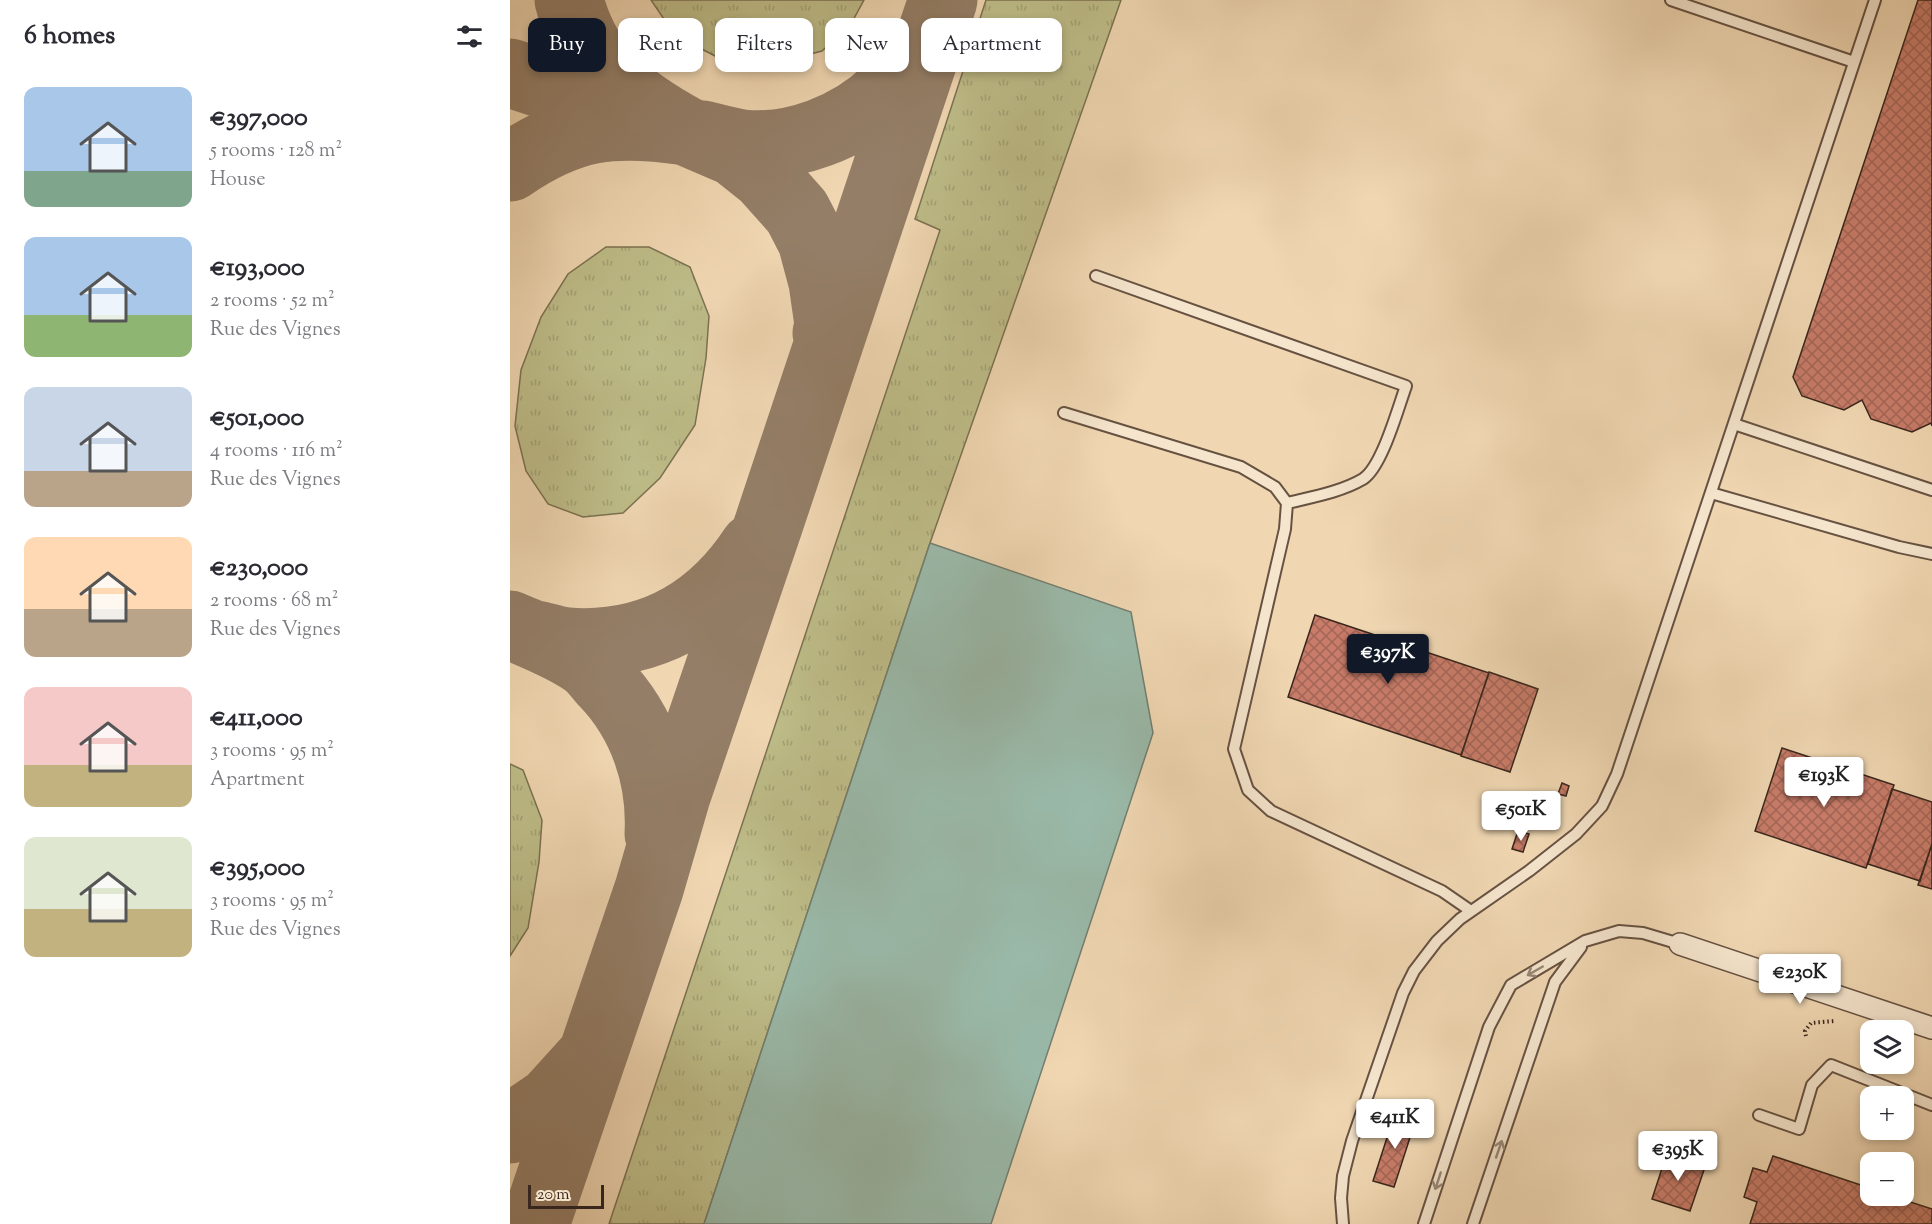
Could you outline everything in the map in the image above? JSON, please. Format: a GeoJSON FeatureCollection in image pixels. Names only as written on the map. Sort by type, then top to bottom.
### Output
{"type":"FeatureCollection","features":[{"type":"Feature","properties":{"kind":"street"},"geometry":{"type":"LineString","coordinates":[[1680,944],[1932,1028]]}},
{"type":"Feature","properties":{"kind":"lane"},"geometry":{"type":"LineString","coordinates":[[1671,0],[1854,62]]}},
{"type":"Feature","properties":{"kind":"lane"},"geometry":{"type":"LineString","coordinates":[[1344,1224],[1342,1187],[1352,1141],[1403,993],[1414,972],[1437,941],[1471,911],[1529,871],[1576,834],[1602,806],[1617,774],[1875,0]]}},
{"type":"Feature","properties":{"kind":"lane"},"geometry":{"type":"LineString","coordinates":[[1096,276],[1406,386],[1384,450],[1365,478],[1331,492],[1287,503]]}},
{"type":"Feature","properties":{"kind":"lane"},"geometry":{"type":"LineString","coordinates":[[1064,413],[1241,466],[1275,487],[1287,503],[1285,529],[1234,749],[1248,790],[1271,811],[1442,891],[1471,911]]}},
{"type":"Feature","properties":{"kind":"lane"},"geometry":{"type":"LineString","coordinates":[[1734,424],[1932,490]]}},
{"type":"Feature","properties":{"kind":"lane"},"geometry":{"type":"LineString","coordinates":[[1711,493],[1899,547],[1932,554]]}},
{"type":"Feature","properties":{"kind":"lane"},"geometry":{"type":"LineString","coordinates":[[1424,1224],[1489,1027],[1511,985],[1585,942],[1618,931],[1643,933],[1680,944]]}},
{"type":"Feature","properties":{"kind":"lane"},"geometry":{"type":"LineString","coordinates":[[1473,1224],[1555,982],[1585,942]]}},
{"type":"Feature","properties":{"kind":"lane"},"geometry":{"type":"LineString","coordinates":[[1759,1115],[1799,1129],[1812,1085],[1831,1065],[1932,1105]]}},
{"type":"Feature","properties":{"kind":"green space"},"geometry":{"type":"Polygon","coordinates":[[[651,0],[864,0],[854,18],[825,18],[825,48],[813,53],[813,18],[715,18],[715,56],[703,50],[703,18],[663,18],[651,0]]]}},
{"type":"Feature","properties":{"kind":"green space"},"geometry":{"type":"Polygon","coordinates":[[[986,0],[1121,0],[930,543],[704,1224],[609,1224],[940,230],[915,219],[963,72],[1062,72],[1062,18],[980,18],[986,0]]]}},
{"type":"Feature","properties":{"kind":"green space"},"geometry":{"type":"Polygon","coordinates":[[[606,247],[649,247],[690,267],[709,316],[706,358],[695,425],[660,478],[623,513],[583,517],[548,504],[526,471],[515,426],[521,370],[541,317],[568,274],[606,247]]]}},
{"type":"Feature","properties":{"kind":"green space"},"geometry":{"type":"Polygon","coordinates":[[[510,764],[523,770],[542,820],[539,862],[528,928],[510,956],[510,764]]]}},
{"type":"Feature","properties":{"kind":"shaded area"},"geometry":{"type":"Polygon","coordinates":[[[930,543],[1131,612],[1153,733],[991,1224],[704,1224],[930,543]]]}},
{"type":"Feature","properties":{"kind":"building"},"geometry":{"type":"Polygon","coordinates":[[[1918,0],[1932,0],[1932,426],[1931,423],[1912,432],[1871,419],[1862,400],[1844,410],[1802,396],[1793,377],[1918,0]]]}},
{"type":"Feature","properties":{"kind":"building"},"geometry":{"type":"Polygon","coordinates":[[[1315,615],[1489,673],[1461,755],[1288,697],[1315,615]]]}},
{"type":"Feature","properties":{"kind":"building"},"geometry":{"type":"Polygon","coordinates":[[[1489,672],[1538,689],[1510,772],[1461,756],[1489,672]]]}},
{"type":"Feature","properties":{"kind":"building"},"geometry":{"type":"Polygon","coordinates":[[[1782,748],[1894,785],[1866,868],[1755,831],[1782,748]]]}},
{"type":"Feature","properties":{"kind":"building"},"geometry":{"type":"Polygon","coordinates":[[[1562,783],[1569,786],[1566,796],[1558,794],[1562,783]]]}},
{"type":"Feature","properties":{"kind":"building"},"geometry":{"type":"Polygon","coordinates":[[[1892,789],[1932,802],[1932,844],[1920,881],[1868,864],[1892,789]]]}},
{"type":"Feature","properties":{"kind":"building"},"geometry":{"type":"Polygon","coordinates":[[[1518,831],[1529,834],[1523,852],[1512,849],[1518,831]]]}},
{"type":"Feature","properties":{"kind":"building"},"geometry":{"type":"Polygon","coordinates":[[[1932,844],[1932,889],[1918,885],[1932,844]]]}},
{"type":"Feature","properties":{"kind":"building"},"geometry":{"type":"Polygon","coordinates":[[[1395,1113],[1416,1119],[1394,1187],[1373,1181],[1395,1113]]]}},
{"type":"Feature","properties":{"kind":"building"},"geometry":{"type":"Polygon","coordinates":[[[1667,1153],[1705,1167],[1690,1211],[1652,1199],[1667,1153]]]}},
{"type":"Feature","properties":{"kind":"building"},"geometry":{"type":"Polygon","coordinates":[[[1773,1156],[1860,1185],[1860,1206],[1914,1206],[1914,1203],[1932,1209],[1932,1224],[1750,1224],[1757,1202],[1744,1197],[1753,1168],[1767,1172],[1773,1156]]]}},
{"type":"Feature","properties":{"kind":"taxiway"},"geometry":{"type":"LineString","coordinates":[[510,167],[553,142],[594,129],[636,126],[686,131],[646,106],[612,79],[586,44],[569,0]]}},
{"type":"Feature","properties":{"kind":"taxiway"},"geometry":{"type":"LineString","coordinates":[[535,1224],[649,889],[676,796],[943,0]]}},
{"type":"Feature","properties":{"kind":"taxiway"},"geometry":{"type":"LineString","coordinates":[[703,135],[743,144],[762,145],[801,139],[820,133],[856,116],[872,104],[895,82],[920,48]]}},
{"type":"Feature","properties":{"kind":"taxiway"},"geometry":{"type":"LineString","coordinates":[[510,73],[686,131],[735,152],[765,176],[797,212],[812,241],[823,282],[829,324],[827,333]]}},
{"type":"Feature","properties":{"kind":"taxiway"},"geometry":{"type":"LineString","coordinates":[[536,635],[567,642],[596,642],[624,639],[650,632],[674,622],[697,608],[718,591],[737,571],[754,547]]}},
{"type":"Feature","properties":{"kind":"taxiway"},"geometry":{"type":"LineString","coordinates":[[510,625],[558,646],[585,662],[618,698],[639,733],[647,752],[657,792],[659,834]]}},
{"type":"Feature","properties":{"kind":"taxiway"},"geometry":{"type":"LineString","coordinates":[[510,1129],[551,1101],[589,1059]]}}]}
